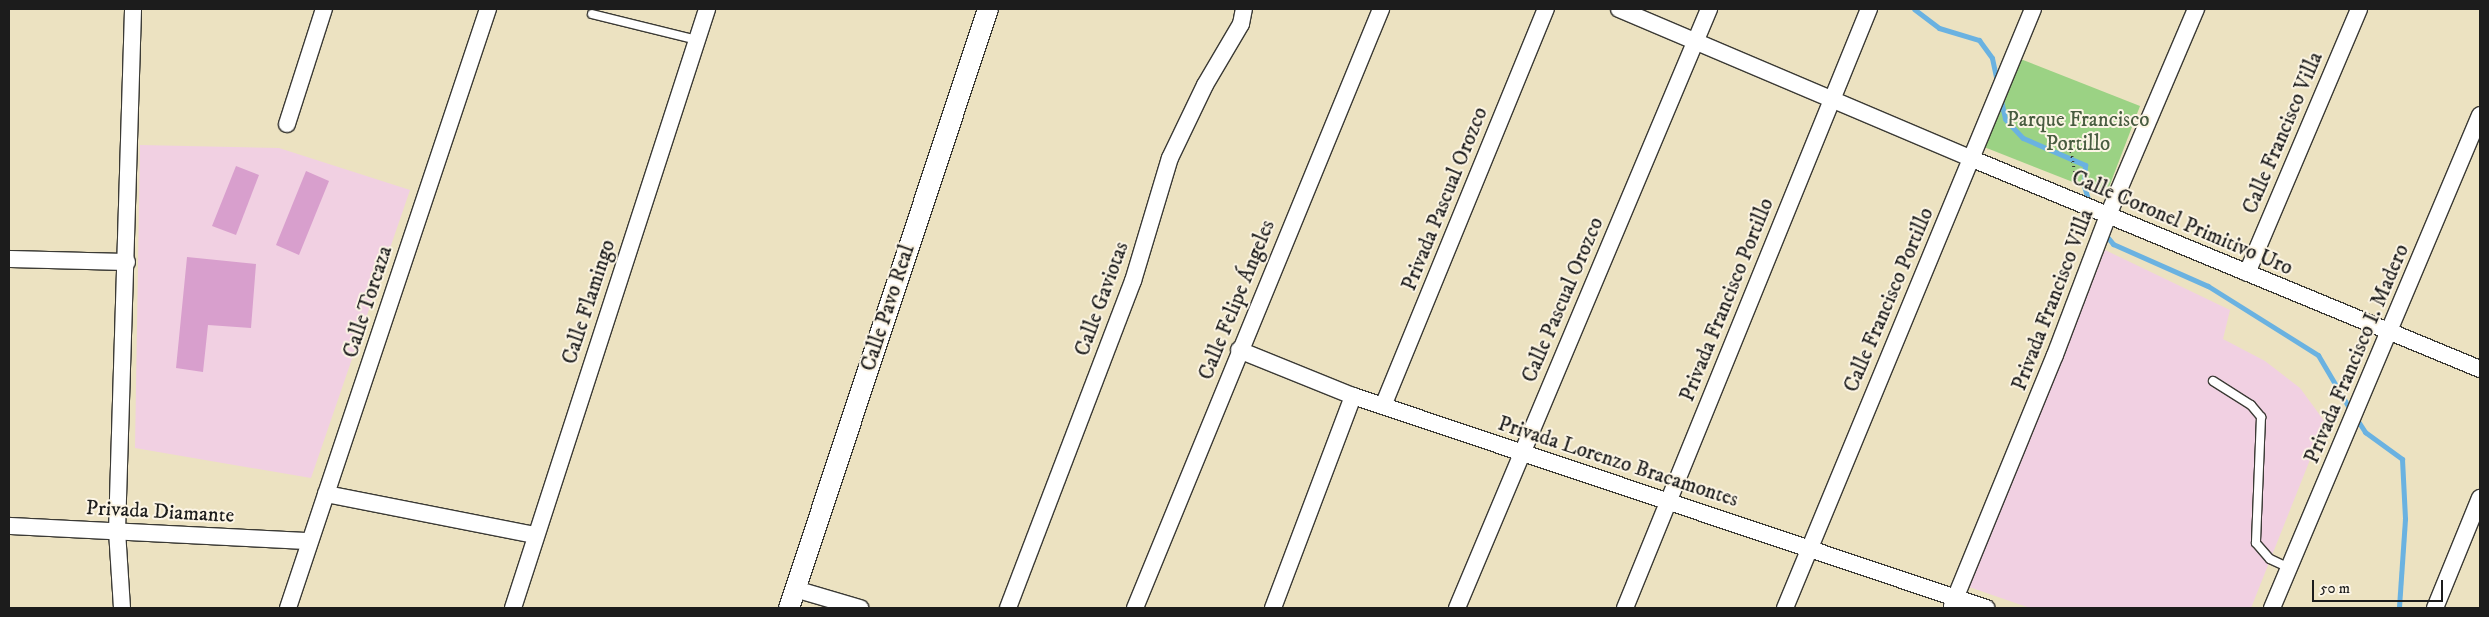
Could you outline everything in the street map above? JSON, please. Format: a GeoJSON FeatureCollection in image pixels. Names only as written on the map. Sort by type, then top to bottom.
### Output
{"type":"FeatureCollection","features":[{"type":"Feature","properties":{"kind":"street"},"geometry":{"type":"LineString","coordinates":[[122,608],[117,531],[127,262],[132,9]]}},
{"type":"Feature","properties":{"kind":"street"},"geometry":{"type":"LineString","coordinates":[[287,124],[324,9]]}},
{"type":"Feature","properties":{"kind":"street","name":"Calle Torcaza"},"geometry":{"type":"LineString","coordinates":[[288,608],[308,541],[326,494],[488,9]]}},
{"type":"Feature","properties":{"kind":"street","name":"Calle Flamingo"},"geometry":{"type":"LineString","coordinates":[[512,608],[707,9]]}},
{"type":"Feature","properties":{"kind":"street","name":"Calle Pavo Real"},"geometry":{"type":"LineString","coordinates":[[789,608],[988,9]]}},
{"type":"Feature","properties":{"kind":"street","name":"Calle Gaviotas"},"geometry":{"type":"LineString","coordinates":[[1008,608],[1133,281],[1170,158],[1205,85],[1241,24],[1244,9]]}},
{"type":"Feature","properties":{"kind":"street","name":"Calle Felipe Ángeles"},"geometry":{"type":"LineString","coordinates":[[1135,608],[1239,350],[1381,9]]}},
{"type":"Feature","properties":{"kind":"street","name":"Privada Pascual Orozco"},"geometry":{"type":"LineString","coordinates":[[1382,406],[1546,9]]}},
{"type":"Feature","properties":{"kind":"street","name":"Calle Coronel Primitivo Uro"},"geometry":{"type":"LineString","coordinates":[[1619,9],[1970,158],[2109,213],[2247,273],[2480,369]]}},
{"type":"Feature","properties":{"kind":"street","name":"Calle Pascual Orozco"},"geometry":{"type":"LineString","coordinates":[[1457,608],[1709,9]]}},
{"type":"Feature","properties":{"kind":"street","name":"Privada Francisco Portillo"},"geometry":{"type":"LineString","coordinates":[[1625,608],[1869,9]]}},
{"type":"Feature","properties":{"kind":"street","name":"Calle Francisco Portillo"},"geometry":{"type":"LineString","coordinates":[[1785,608],[2033,9]]}},
{"type":"Feature","properties":{"kind":"street","name":"Privada Francisco Villa"},"geometry":{"type":"LineString","coordinates":[[1954,603],[2109,213],[2196,9]]}},
{"type":"Feature","properties":{"kind":"street","name":"Calle Francisco Villa"},"geometry":{"type":"LineString","coordinates":[[2247,273],[2359,9]]}},
{"type":"Feature","properties":{"kind":"street","name":"Privada Francisco I. Madero"},"geometry":{"type":"LineString","coordinates":[[2272,608],[2390,333],[2480,115]]}},
{"type":"Feature","properties":{"kind":"street"},"geometry":{"type":"LineString","coordinates":[[9,259],[127,262]]}},
{"type":"Feature","properties":{"kind":"street","name":"Privada Lorenzo Bracamontes"},"geometry":{"type":"LineString","coordinates":[[1239,350],[1353,396],[1669,501],[1808,549],[1954,603],[1986,608]]}},
{"type":"Feature","properties":{"kind":"street"},"geometry":{"type":"LineString","coordinates":[[1273,608],[1353,396]]}},
{"type":"Feature","properties":{"kind":"street"},"geometry":{"type":"LineString","coordinates":[[326,494],[535,535]]}},
{"type":"Feature","properties":{"kind":"street"},"geometry":{"type":"LineString","coordinates":[[2435,608],[2480,498]]}},
{"type":"Feature","properties":{"kind":"street","name":"Privada Diamante"},"geometry":{"type":"LineString","coordinates":[[9,526],[308,541]]}},
{"type":"Feature","properties":{"kind":"street"},"geometry":{"type":"LineString","coordinates":[[795,589],[860,608]]}},
{"type":"Feature","properties":{"kind":"lane"},"geometry":{"type":"LineString","coordinates":[[592,14],[697,40]]}},
{"type":"Feature","properties":{"kind":"lane"},"geometry":{"type":"LineString","coordinates":[[2213,381],[2251,405],[2261,417],[2256,543],[2270,559],[2289,568]]}},
{"type":"Feature","properties":{"kind":"path"},"geometry":{"type":"LineString","coordinates":[[2063,142],[2071,152],[2079,202]]}},
{"type":"Feature","properties":{"kind":"shaded area"},"geometry":{"type":"Polygon","coordinates":[[[140,145],[279,148],[410,190],[311,478],[135,448],[140,145]]]}},
{"type":"Feature","properties":{"kind":"shaded area"},"geometry":{"type":"Polygon","coordinates":[[[2105,250],[2230,310],[2223,339],[2265,361],[2300,388],[2325,422],[2251,608],[2030,608],[1969,587],[2105,250]]]}},
{"type":"Feature","properties":{"kind":"green space","name":"Parque Francisco Portillo"},"geometry":{"type":"Polygon","coordinates":[[[2018,58],[2140,106],[2106,195],[1984,147],[2018,58]]]}},
{"type":"Feature","properties":{"kind":"building"},"geometry":{"type":"Polygon","coordinates":[[[236,166],[259,175],[236,235],[212,226],[236,166]]]}},
{"type":"Feature","properties":{"kind":"building"},"geometry":{"type":"Polygon","coordinates":[[[306,171],[329,181],[299,255],[276,245],[306,171]]]}},
{"type":"Feature","properties":{"kind":"building"},"geometry":{"type":"Polygon","coordinates":[[[187,257],[256,264],[251,328],[208,325],[203,372],[176,368],[187,257]]]}},
{"type":"Feature","properties":{"kind":"waterway"},"geometry":{"type":"LineString","coordinates":[[1914,9],[1939,28],[1979,40],[1992,58],[1997,82]]}},
{"type":"Feature","properties":{"kind":"waterway"},"geometry":{"type":"LineString","coordinates":[[2001,100],[2005,119],[2023,138],[2085,165],[2084,186],[2089,202]]}},
{"type":"Feature","properties":{"kind":"waterway"},"geometry":{"type":"LineString","coordinates":[[2105,234],[2113,244],[2208,286],[2318,355],[2351,411]]}},
{"type":"Feature","properties":{"kind":"waterway"},"geometry":{"type":"LineString","coordinates":[[2356,418],[2365,432],[2402,459],[2405,519],[2399,608]]}}]}
